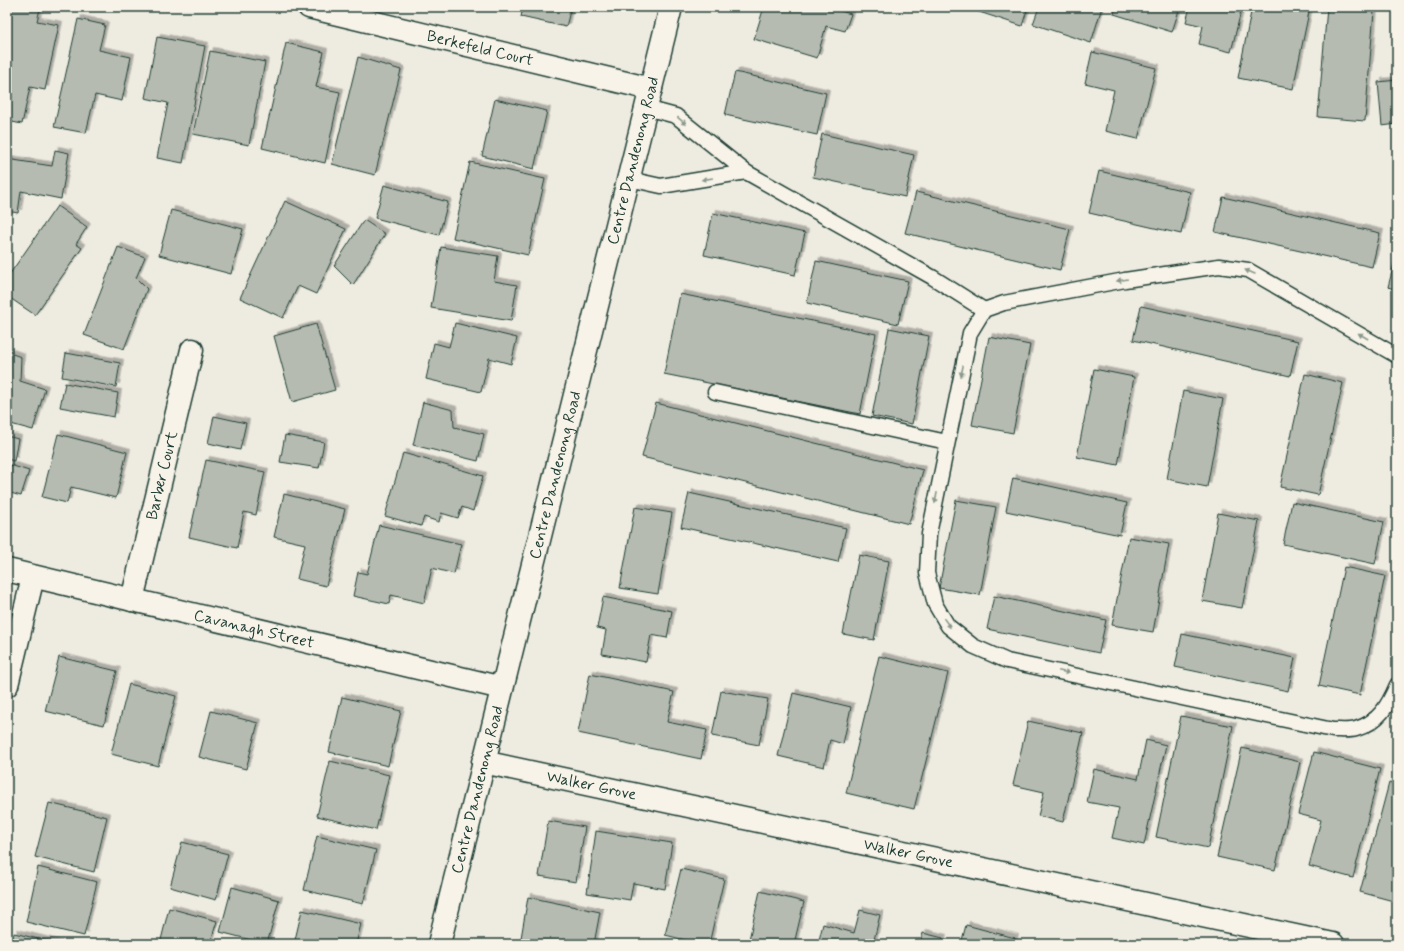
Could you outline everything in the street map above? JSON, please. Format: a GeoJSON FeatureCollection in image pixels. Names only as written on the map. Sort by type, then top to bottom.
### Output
{"type":"FeatureCollection","features":[{"type":"Feature","properties":{"kind":"street","name":"Berkefeld Court"},"geometry":{"type":"LineString","coordinates":[[309,7],[649,99]]}},
{"type":"Feature","properties":{"kind":"street","name":"Centre Dandenong Road"},"geometry":{"type":"LineString","coordinates":[[439,944],[671,7]]}},
{"type":"Feature","properties":{"kind":"street","name":"Barber Court"},"geometry":{"type":"LineString","coordinates":[[132,600],[192,350]]}},
{"type":"Feature","properties":{"kind":"street","name":"Cavanagh Street"},"geometry":{"type":"LineString","coordinates":[[7,570],[502,688]]}},
{"type":"Feature","properties":{"kind":"street"},"geometry":{"type":"LineString","coordinates":[[7,685],[33,576]]}},
{"type":"Feature","properties":{"kind":"street","name":"Walker Grove"},"geometry":{"type":"LineString","coordinates":[[483,762],[1333,944]]}},
{"type":"Feature","properties":{"kind":"lane"},"geometry":{"type":"LineString","coordinates":[[649,99],[676,116],[746,172],[932,278],[984,310]]}},
{"type":"Feature","properties":{"kind":"lane"},"geometry":{"type":"LineString","coordinates":[[629,179],[661,186],[746,172]]}},
{"type":"Feature","properties":{"kind":"lane"},"geometry":{"type":"LineString","coordinates":[[1397,356],[1248,270],[1219,266],[1125,280],[1004,303],[984,310],[970,333],[947,442],[930,534],[927,573],[935,604],[948,626],[972,646],[1007,661],[1334,730],[1355,729],[1375,720],[1389,704],[1397,685]]}},
{"type":"Feature","properties":{"kind":"lane"},"geometry":{"type":"LineString","coordinates":[[715,392],[947,442]]}},
{"type":"Feature","properties":{"kind":"building"},"geometry":{"type":"Polygon","coordinates":[[[8,7],[31,7],[40,9],[37,21],[59,25],[45,90],[30,87],[22,124],[7,121],[8,7]]]}},
{"type":"Feature","properties":{"kind":"building"},"geometry":{"type":"Polygon","coordinates":[[[523,7],[571,7],[566,27],[521,17],[523,7]]]}},
{"type":"Feature","properties":{"kind":"building"},"geometry":{"type":"Polygon","coordinates":[[[764,7],[827,7],[851,14],[845,31],[826,26],[817,58],[754,39],[764,7]]]}},
{"type":"Feature","properties":{"kind":"building"},"geometry":{"type":"Polygon","coordinates":[[[964,7],[1028,7],[1022,26],[964,7]]]}},
{"type":"Feature","properties":{"kind":"building"},"geometry":{"type":"Polygon","coordinates":[[[1039,7],[1102,7],[1091,43],[1033,24],[1039,7]]]}},
{"type":"Feature","properties":{"kind":"building"},"geometry":{"type":"Polygon","coordinates":[[[1116,7],[1180,7],[1172,32],[1114,14],[1116,7]]]}},
{"type":"Feature","properties":{"kind":"building"},"geometry":{"type":"Polygon","coordinates":[[[1190,7],[1242,7],[1231,52],[1199,44],[1203,26],[1186,22],[1190,7]]]}},
{"type":"Feature","properties":{"kind":"building"},"geometry":{"type":"Polygon","coordinates":[[[1252,7],[1310,7],[1293,89],[1238,78],[1252,7]]]}},
{"type":"Feature","properties":{"kind":"building"},"geometry":{"type":"Polygon","coordinates":[[[1327,7],[1374,11],[1365,121],[1318,117],[1327,7]]]}},
{"type":"Feature","properties":{"kind":"building"},"geometry":{"type":"Polygon","coordinates":[[[78,19],[105,25],[99,50],[131,57],[122,101],[95,95],[86,133],[54,127],[78,19]]]}},
{"type":"Feature","properties":{"kind":"building"},"geometry":{"type":"Polygon","coordinates":[[[157,37],[205,46],[183,163],[157,158],[168,103],[145,98],[157,37]]]}},
{"type":"Feature","properties":{"kind":"building"},"geometry":{"type":"Polygon","coordinates":[[[286,43],[324,52],[316,87],[340,92],[325,163],[262,148],[286,43]]]}},
{"type":"Feature","properties":{"kind":"building"},"geometry":{"type":"Polygon","coordinates":[[[210,51],[265,62],[249,145],[193,134],[210,51]]]}},
{"type":"Feature","properties":{"kind":"building"},"geometry":{"type":"Polygon","coordinates":[[[1092,52],[1156,68],[1138,139],[1105,131],[1114,90],[1085,83],[1092,52]]]}},
{"type":"Feature","properties":{"kind":"building"},"geometry":{"type":"Polygon","coordinates":[[[358,57],[401,70],[375,175],[332,164],[358,57]]]}},
{"type":"Feature","properties":{"kind":"building"},"geometry":{"type":"Polygon","coordinates":[[[735,72],[826,93],[817,135],[725,115],[735,72]]]}},
{"type":"Feature","properties":{"kind":"building"},"geometry":{"type":"Polygon","coordinates":[[[1397,80],[1397,124],[1382,126],[1378,82],[1397,80]]]}},
{"type":"Feature","properties":{"kind":"building"},"geometry":{"type":"Polygon","coordinates":[[[495,99],[547,111],[534,169],[482,156],[495,99]]]}},
{"type":"Feature","properties":{"kind":"building"},"geometry":{"type":"Polygon","coordinates":[[[822,134],[914,155],[905,197],[813,177],[822,134]]]}},
{"type":"Feature","properties":{"kind":"building"},"geometry":{"type":"Polygon","coordinates":[[[55,150],[69,153],[61,199],[21,191],[18,213],[7,211],[7,159],[52,166],[55,150]]]}},
{"type":"Feature","properties":{"kind":"building"},"geometry":{"type":"Polygon","coordinates":[[[470,162],[545,179],[528,255],[453,238],[470,162]]]}},
{"type":"Feature","properties":{"kind":"building"},"geometry":{"type":"Polygon","coordinates":[[[1099,171],[1190,192],[1181,234],[1089,213],[1099,171]]]}},
{"type":"Feature","properties":{"kind":"building"},"geometry":{"type":"Polygon","coordinates":[[[384,185],[448,202],[439,235],[375,218],[384,185]]]}},
{"type":"Feature","properties":{"kind":"building"},"geometry":{"type":"Polygon","coordinates":[[[916,192],[1070,229],[1060,270],[905,233],[916,192]]]}},
{"type":"Feature","properties":{"kind":"building"},"geometry":{"type":"Polygon","coordinates":[[[1223,197],[1380,233],[1372,267],[1215,232],[1223,197]]]}},
{"type":"Feature","properties":{"kind":"building"},"geometry":{"type":"Polygon","coordinates":[[[285,201],[346,229],[316,294],[298,286],[283,318],[240,298],[285,201]]]}},
{"type":"Feature","properties":{"kind":"building"},"geometry":{"type":"Polygon","coordinates":[[[57,206],[87,227],[76,244],[82,248],[35,315],[7,296],[7,278],[57,206]]]}},
{"type":"Feature","properties":{"kind":"building"},"geometry":{"type":"Polygon","coordinates":[[[171,210],[243,229],[231,274],[159,255],[171,210]]]}},
{"type":"Feature","properties":{"kind":"building"},"geometry":{"type":"Polygon","coordinates":[[[713,213],[805,233],[795,275],[704,255],[713,213]]]}},
{"type":"Feature","properties":{"kind":"building"},"geometry":{"type":"Polygon","coordinates":[[[364,220],[385,234],[353,285],[334,266],[364,220]]]}},
{"type":"Feature","properties":{"kind":"building"},"geometry":{"type":"Polygon","coordinates":[[[118,247],[145,257],[136,278],[147,289],[124,349],[84,335],[118,247]]]}},
{"type":"Feature","properties":{"kind":"building"},"geometry":{"type":"Polygon","coordinates":[[[441,247],[498,256],[494,281],[517,285],[511,321],[431,308],[441,247]]]}},
{"type":"Feature","properties":{"kind":"building"},"geometry":{"type":"Polygon","coordinates":[[[1397,252],[1397,290],[1388,287],[1397,252]]]}},
{"type":"Feature","properties":{"kind":"building"},"geometry":{"type":"Polygon","coordinates":[[[816,261],[908,281],[898,324],[807,303],[816,261]]]}},
{"type":"Feature","properties":{"kind":"building"},"geometry":{"type":"Polygon","coordinates":[[[680,294],[876,334],[860,414],[664,374],[680,294]]]}},
{"type":"Feature","properties":{"kind":"building"},"geometry":{"type":"Polygon","coordinates":[[[1141,306],[1298,341],[1290,376],[1133,340],[1141,306]]]}},
{"type":"Feature","properties":{"kind":"building"},"geometry":{"type":"Polygon","coordinates":[[[455,323],[517,338],[511,364],[489,358],[481,392],[426,379],[434,343],[449,347],[455,323]]]}},
{"type":"Feature","properties":{"kind":"building"},"geometry":{"type":"Polygon","coordinates":[[[316,324],[335,390],[292,402],[274,336],[316,324]]]}},
{"type":"Feature","properties":{"kind":"building"},"geometry":{"type":"Polygon","coordinates":[[[889,328],[929,336],[912,424],[872,416],[889,328]]]}},
{"type":"Feature","properties":{"kind":"building"},"geometry":{"type":"Polygon","coordinates":[[[989,337],[1030,345],[1013,433],[972,425],[989,337]]]}},
{"type":"Feature","properties":{"kind":"building"},"geometry":{"type":"Polygon","coordinates":[[[7,352],[21,357],[20,381],[45,389],[33,430],[7,423],[7,352]]]}},
{"type":"Feature","properties":{"kind":"building"},"geometry":{"type":"Polygon","coordinates":[[[66,353],[120,363],[116,387],[62,377],[66,353]]]}},
{"type":"Feature","properties":{"kind":"building"},"geometry":{"type":"Polygon","coordinates":[[[1094,369],[1134,377],[1118,465],[1077,457],[1094,369]]]}},
{"type":"Feature","properties":{"kind":"building"},"geometry":{"type":"Polygon","coordinates":[[[1305,374],[1343,383],[1318,495],[1280,487],[1305,374]]]}},
{"type":"Feature","properties":{"kind":"building"},"geometry":{"type":"Polygon","coordinates":[[[65,383],[118,393],[114,417],[60,407],[65,383]]]}},
{"type":"Feature","properties":{"kind":"building"},"geometry":{"type":"Polygon","coordinates":[[[1183,391],[1223,399],[1207,487],[1167,479],[1183,391]]]}},
{"type":"Feature","properties":{"kind":"building"},"geometry":{"type":"Polygon","coordinates":[[[423,402],[453,410],[454,427],[484,434],[478,461],[413,445],[423,402]]]}},
{"type":"Feature","properties":{"kind":"building"},"geometry":{"type":"Polygon","coordinates":[[[656,403],[923,470],[909,524],[642,457],[656,403]]]}},
{"type":"Feature","properties":{"kind":"building"},"geometry":{"type":"Polygon","coordinates":[[[214,416],[246,423],[240,450],[208,443],[214,416]]]}},
{"type":"Feature","properties":{"kind":"building"},"geometry":{"type":"Polygon","coordinates":[[[58,434],[127,452],[116,498],[71,487],[67,503],[42,497],[58,434]]]}},
{"type":"Feature","properties":{"kind":"building"},"geometry":{"type":"Polygon","coordinates":[[[285,435],[324,442],[319,468],[280,462],[285,435]]]}},
{"type":"Feature","properties":{"kind":"building"},"geometry":{"type":"Polygon","coordinates":[[[7,436],[18,439],[14,461],[7,459],[7,436]]]}},
{"type":"Feature","properties":{"kind":"building"},"geometry":{"type":"Polygon","coordinates":[[[403,453],[483,476],[473,511],[462,507],[458,518],[441,513],[439,522],[424,517],[421,526],[385,516],[403,453]]]}},
{"type":"Feature","properties":{"kind":"building"},"geometry":{"type":"Polygon","coordinates":[[[206,460],[265,472],[256,515],[244,512],[237,548],[189,537],[206,460]]]}},
{"type":"Feature","properties":{"kind":"building"},"geometry":{"type":"Polygon","coordinates":[[[7,464],[29,471],[21,496],[7,492],[7,464]]]}},
{"type":"Feature","properties":{"kind":"building"},"geometry":{"type":"Polygon","coordinates":[[[1013,478],[1127,503],[1120,535],[1006,511],[1013,478]]]}},
{"type":"Feature","properties":{"kind":"building"},"geometry":{"type":"Polygon","coordinates":[[[689,493],[846,528],[838,562],[681,527],[689,493]]]}},
{"type":"Feature","properties":{"kind":"building"},"geometry":{"type":"Polygon","coordinates":[[[284,494],[345,509],[326,586],[297,579],[305,544],[274,537],[284,494]]]}},
{"type":"Feature","properties":{"kind":"building"},"geometry":{"type":"Polygon","coordinates":[[[956,500],[996,507],[980,595],[939,588],[956,500]]]}},
{"type":"Feature","properties":{"kind":"building"},"geometry":{"type":"Polygon","coordinates":[[[1292,502],[1384,522],[1375,564],[1283,544],[1292,502]]]}},
{"type":"Feature","properties":{"kind":"building"},"geometry":{"type":"Polygon","coordinates":[[[635,507],[672,513],[658,594],[620,588],[635,507]]]}},
{"type":"Feature","properties":{"kind":"building"},"geometry":{"type":"Polygon","coordinates":[[[1218,513],[1259,521],[1242,608],[1202,601],[1218,513]]]}},
{"type":"Feature","properties":{"kind":"building"},"geometry":{"type":"Polygon","coordinates":[[[379,525],[461,544],[454,574],[432,568],[424,603],[391,595],[389,604],[353,596],[358,572],[367,574],[379,525]]]}},
{"type":"Feature","properties":{"kind":"building"},"geometry":{"type":"Polygon","coordinates":[[[1129,537],[1169,544],[1153,632],[1112,625],[1129,537]]]}},
{"type":"Feature","properties":{"kind":"building"},"geometry":{"type":"Polygon","coordinates":[[[859,555],[889,561],[874,640],[843,634],[859,555]]]}},
{"type":"Feature","properties":{"kind":"building"},"geometry":{"type":"Polygon","coordinates":[[[1344,567],[1385,576],[1360,695],[1319,686],[1344,567]]]}},
{"type":"Feature","properties":{"kind":"building"},"geometry":{"type":"Polygon","coordinates":[[[994,596],[1106,620],[1099,653],[987,629],[994,596]]]}},
{"type":"Feature","properties":{"kind":"building"},"geometry":{"type":"Polygon","coordinates":[[[603,597],[672,611],[667,638],[651,635],[646,662],[602,654],[606,630],[597,628],[603,597]]]}},
{"type":"Feature","properties":{"kind":"building"},"geometry":{"type":"Polygon","coordinates":[[[1182,634],[1295,658],[1288,691],[1175,667],[1182,634]]]}},
{"type":"Feature","properties":{"kind":"building"},"geometry":{"type":"Polygon","coordinates":[[[879,656],[948,673],[914,809],[846,793],[879,656]]]}},
{"type":"Feature","properties":{"kind":"building"},"geometry":{"type":"Polygon","coordinates":[[[59,657],[117,671],[104,725],[45,711],[59,657]]]}},
{"type":"Feature","properties":{"kind":"building"},"geometry":{"type":"Polygon","coordinates":[[[590,674],[674,692],[667,722],[707,730],[701,759],[578,733],[590,674]]]}},
{"type":"Feature","properties":{"kind":"building"},"geometry":{"type":"Polygon","coordinates":[[[129,684],[176,696],[158,766],[111,754],[129,684]]]}},
{"type":"Feature","properties":{"kind":"building"},"geometry":{"type":"Polygon","coordinates":[[[721,691],[768,699],[759,745],[712,736],[721,691]]]}},
{"type":"Feature","properties":{"kind":"building"},"geometry":{"type":"Polygon","coordinates":[[[793,693],[851,707],[843,744],[830,740],[824,767],[778,756],[793,693]]]}},
{"type":"Feature","properties":{"kind":"building"},"geometry":{"type":"Polygon","coordinates":[[[342,697],[401,711],[388,766],[329,752],[342,697]]]}},
{"type":"Feature","properties":{"kind":"building"},"geometry":{"type":"Polygon","coordinates":[[[211,711],[258,723],[246,769],[199,757],[211,711]]]}},
{"type":"Feature","properties":{"kind":"building"},"geometry":{"type":"Polygon","coordinates":[[[1181,716],[1233,726],[1208,848],[1156,837],[1181,716]]]}},
{"type":"Feature","properties":{"kind":"building"},"geometry":{"type":"Polygon","coordinates":[[[1028,721],[1083,733],[1063,822],[1038,816],[1044,792],[1013,785],[1028,721]]]}},
{"type":"Feature","properties":{"kind":"building"},"geometry":{"type":"Polygon","coordinates":[[[1146,740],[1166,745],[1144,845],[1112,838],[1119,808],[1087,802],[1094,769],[1138,779],[1146,740]]]}},
{"type":"Feature","properties":{"kind":"building"},"geometry":{"type":"Polygon","coordinates":[[[1242,748],[1300,762],[1275,870],[1217,857],[1242,748]]]}},
{"type":"Feature","properties":{"kind":"building"},"geometry":{"type":"Polygon","coordinates":[[[1314,752],[1380,769],[1353,878],[1309,866],[1321,820],[1298,814],[1314,752]]]}},
{"type":"Feature","properties":{"kind":"building"},"geometry":{"type":"Polygon","coordinates":[[[330,761],[389,775],[376,830],[317,816],[330,761]]]}},
{"type":"Feature","properties":{"kind":"building"},"geometry":{"type":"Polygon","coordinates":[[[1389,783],[1397,785],[1397,902],[1360,892],[1389,783]]]}},
{"type":"Feature","properties":{"kind":"building"},"geometry":{"type":"Polygon","coordinates":[[[49,803],[107,817],[94,872],[35,857],[49,803]]]}},
{"type":"Feature","properties":{"kind":"building"},"geometry":{"type":"Polygon","coordinates":[[[548,821],[585,827],[576,882],[539,876],[548,821]]]}},
{"type":"Feature","properties":{"kind":"building"},"geometry":{"type":"Polygon","coordinates":[[[596,831],[672,843],[665,889],[633,883],[630,900],[587,893],[596,831]]]}},
{"type":"Feature","properties":{"kind":"building"},"geometry":{"type":"Polygon","coordinates":[[[317,836],[376,850],[363,904],[304,890],[317,836]]]}},
{"type":"Feature","properties":{"kind":"building"},"geometry":{"type":"Polygon","coordinates":[[[182,842],[228,854],[216,900],[170,887],[182,842]]]}},
{"type":"Feature","properties":{"kind":"building"},"geometry":{"type":"Polygon","coordinates":[[[38,867],[97,882],[84,936],[26,922],[38,867]]]}},
{"type":"Feature","properties":{"kind":"building"},"geometry":{"type":"Polygon","coordinates":[[[681,869],[724,879],[709,944],[702,944],[665,935],[681,869]]]}},
{"type":"Feature","properties":{"kind":"building"},"geometry":{"type":"Polygon","coordinates":[[[232,887],[279,900],[267,944],[220,932],[232,887]]]}},
{"type":"Feature","properties":{"kind":"building"},"geometry":{"type":"Polygon","coordinates":[[[760,891],[804,902],[794,944],[748,944],[760,891]]]}},
{"type":"Feature","properties":{"kind":"building"},"geometry":{"type":"Polygon","coordinates":[[[528,897],[600,912],[594,944],[520,944],[528,897]]]}},
{"type":"Feature","properties":{"kind":"building"},"geometry":{"type":"Polygon","coordinates":[[[169,908],[217,921],[210,944],[160,944],[169,908]]]}},
{"type":"Feature","properties":{"kind":"building"},"geometry":{"type":"Polygon","coordinates":[[[302,910],[361,924],[356,944],[294,944],[302,910]]]}},
{"type":"Feature","properties":{"kind":"building"},"geometry":{"type":"Polygon","coordinates":[[[860,910],[880,915],[873,944],[818,944],[823,924],[854,933],[860,910]]]}},
{"type":"Feature","properties":{"kind":"building"},"geometry":{"type":"Polygon","coordinates":[[[966,925],[1015,938],[1013,944],[961,944],[966,925]]]}},
{"type":"Feature","properties":{"kind":"building"},"geometry":{"type":"Polygon","coordinates":[[[14,933],[59,944],[12,944],[14,933]]]}},
{"type":"Feature","properties":{"kind":"building"},"geometry":{"type":"Polygon","coordinates":[[[923,933],[943,938],[941,944],[920,944],[923,933]]]}}]}
